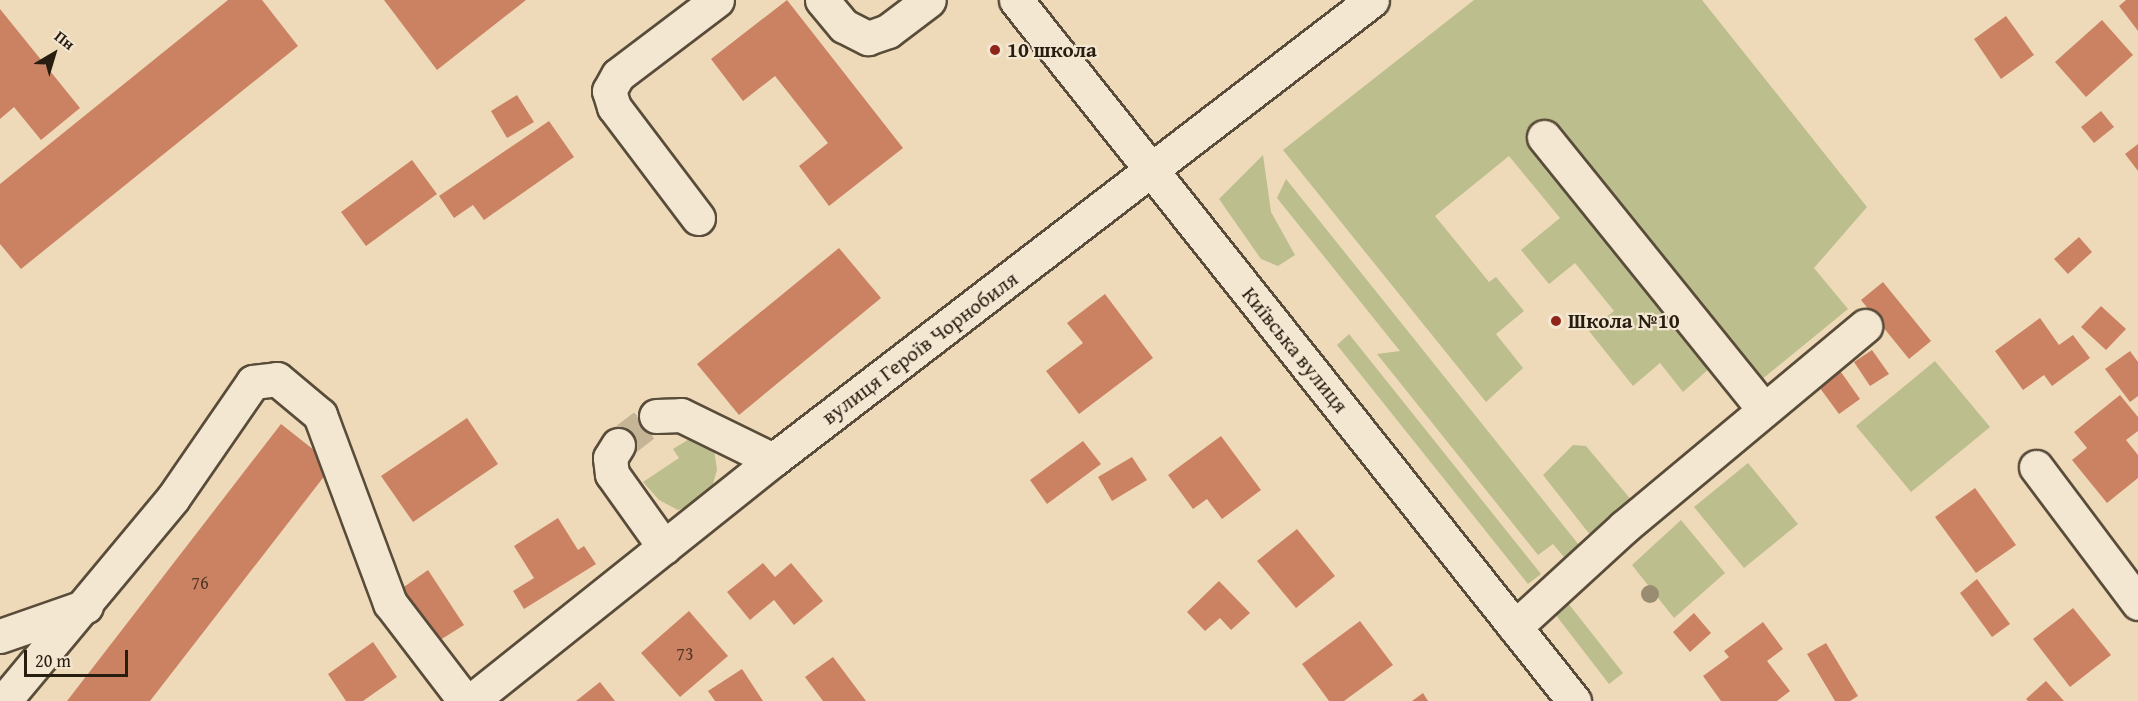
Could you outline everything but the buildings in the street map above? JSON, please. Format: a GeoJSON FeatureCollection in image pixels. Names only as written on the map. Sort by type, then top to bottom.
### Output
{"type":"FeatureCollection","features":[{"type":"Feature","properties":{"kind":"street"},"geometry":{"type":"LineString","coordinates":[[698,218],[614,107],[609,91],[618,75],[717,0]]}},
{"type":"Feature","properties":{"kind":"street"},"geometry":{"type":"LineString","coordinates":[[822,0],[844,26],[868,38],[888,31],[929,0]]}},
{"type":"Feature","properties":{"kind":"street","name":"Київська вулиця"},"geometry":{"type":"LineString","coordinates":[[1016,0],[1574,701]]}},
{"type":"Feature","properties":{"kind":"street","name":"вулиця Героїв Чорнобиля"},"geometry":{"type":"LineString","coordinates":[[471,701],[773,460],[1372,0]]}},
{"type":"Feature","properties":{"kind":"street"},"geometry":{"type":"LineString","coordinates":[[1544,137],[1763,408]]}},
{"type":"Feature","properties":{"kind":"street"},"geometry":{"type":"LineString","coordinates":[[1515,627],[1763,408],[1865,326]]}},
{"type":"Feature","properties":{"kind":"street"},"geometry":{"type":"LineString","coordinates":[[4,701],[88,605],[173,498],[253,382],[277,379],[320,415],[390,603],[465,701]]}},
{"type":"Feature","properties":{"kind":"street"},"geometry":{"type":"LineString","coordinates":[[656,416],[681,415],[773,460]]}},
{"type":"Feature","properties":{"kind":"street"},"geometry":{"type":"LineString","coordinates":[[618,445],[610,458],[612,474],[664,548]]}},
{"type":"Feature","properties":{"kind":"street"},"geometry":{"type":"LineString","coordinates":[[2036,467],[2138,603]]}},
{"type":"Feature","properties":{"kind":"street"},"geometry":{"type":"LineString","coordinates":[[0,636],[88,605]]}},
{"type":"Feature","properties":{"kind":"green space"},"geometry":{"type":"Polygon","coordinates":[[[1474,0],[1702,0],[1867,207],[1814,268],[1848,309],[1761,380],[1722,357],[1683,392],[1660,363],[1633,386],[1589,331],[1614,311],[1575,263],[1549,284],[1521,250],[1560,218],[1509,156],[1435,216],[1489,282],[1496,277],[1524,311],[1496,334],[1523,368],[1486,402],[1283,150],[1474,0]]]}},
{"type":"Feature","properties":{"kind":"green space"},"geometry":{"type":"Polygon","coordinates":[[[1263,155],[1271,212],[1295,255],[1278,266],[1261,259],[1219,199],[1263,155]]]}},
{"type":"Feature","properties":{"kind":"green space"},"geometry":{"type":"Polygon","coordinates":[[[1286,179],[1579,545],[1564,557],[1553,544],[1538,555],[1377,354],[1400,351],[1277,198],[1286,179]]]}},
{"type":"Feature","properties":{"kind":"green space"},"geometry":{"type":"Polygon","coordinates":[[[1349,334],[1541,574],[1528,584],[1337,345],[1349,334]]]}},
{"type":"Feature","properties":{"kind":"green space"},"geometry":{"type":"Polygon","coordinates":[[[1935,361],[1990,427],[1911,492],[1856,426],[1935,361]]]}},
{"type":"Feature","properties":{"kind":"green space"},"geometry":{"type":"Polygon","coordinates":[[[691,438],[714,449],[717,470],[712,487],[697,503],[678,510],[659,500],[643,482],[679,458],[673,449],[691,438]]]}},
{"type":"Feature","properties":{"kind":"green space"},"geometry":{"type":"Polygon","coordinates":[[[1573,445],[1586,446],[1633,502],[1591,536],[1543,475],[1573,445]]]}},
{"type":"Feature","properties":{"kind":"green space"},"geometry":{"type":"Polygon","coordinates":[[[1748,463],[1798,524],[1744,568],[1694,507],[1748,463]]]}},
{"type":"Feature","properties":{"kind":"green space"},"geometry":{"type":"Polygon","coordinates":[[[1681,520],[1725,573],[1674,618],[1632,565],[1681,520]]]}},
{"type":"Feature","properties":{"kind":"green space"},"geometry":{"type":"Polygon","coordinates":[[[1568,603],[1623,673],[1609,684],[1555,614],[1568,603]]]}},
{"type":"Feature","properties":{"kind":"tunnel"},"geometry":{"type":"LineString","coordinates":[[618,445],[656,416]]}},
{"type":"Feature","properties":{"kind":"place","name":"10 школа"},"geometry":{"type":"Point","coordinates":[995,50]}},
{"type":"Feature","properties":{"kind":"place","name":"Школа №10"},"geometry":{"type":"Point","coordinates":[1556,321]}}]}
